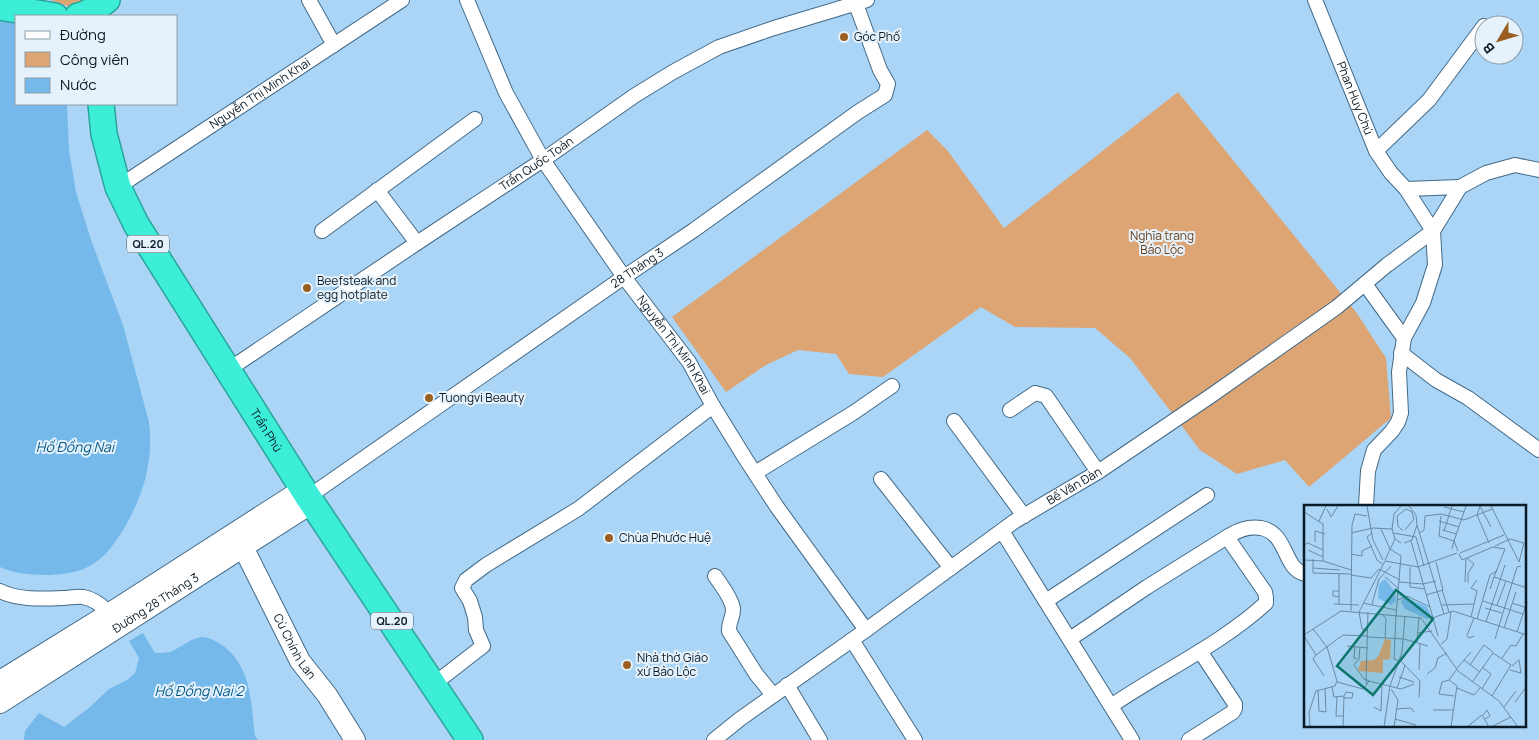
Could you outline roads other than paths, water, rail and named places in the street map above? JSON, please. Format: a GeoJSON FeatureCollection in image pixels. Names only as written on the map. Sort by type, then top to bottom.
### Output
{"type":"FeatureCollection","features":[{"type":"Feature","properties":{"kind":"highway"},"geometry":{"type":"LineString","coordinates":[[80,15],[97,8],[107,0]]}},
{"type":"Feature","properties":{"kind":"highway"},"geometry":{"type":"LineString","coordinates":[[111,15],[115,0]]}},
{"type":"Feature","properties":{"kind":"highway"},"geometry":{"type":"LineString","coordinates":[[0,7],[45,12]]}},
{"type":"Feature","properties":{"kind":"highway","name":"Trần Phú"},"geometry":{"type":"LineString","coordinates":[[101,105],[104,134],[118,187],[136,224],[308,496],[470,740]]}},
{"type":"Feature","properties":{"kind":"street"},"geometry":{"type":"LineString","coordinates":[[309,0],[334,45]]}},
{"type":"Feature","properties":{"kind":"street","name":"Nguyễn Thị Minh Khai"},"geometry":{"type":"LineString","coordinates":[[118,187],[402,0]]}},
{"type":"Feature","properties":{"kind":"street","name":"Nguyễn Thị Minh Khai"},"geometry":{"type":"LineString","coordinates":[[467,0],[506,93],[543,160],[624,277],[689,362],[713,406],[755,473],[866,630]]}},
{"type":"Feature","properties":{"kind":"street","name":"Phan Huy Chú"},"geometry":{"type":"LineString","coordinates":[[1315,0],[1376,151],[1391,173],[1406,189],[1433,230]]}},
{"type":"Feature","properties":{"kind":"street","name":"Trần Quốc Toản"},"geometry":{"type":"LineString","coordinates":[[228,370],[416,242],[543,160],[634,96],[673,72],[720,47],[839,5],[862,2]]}},
{"type":"Feature","properties":{"kind":"street","name":"28 Tháng 3"},"geometry":{"type":"LineString","coordinates":[[308,496],[694,230],[858,112],[885,95],[888,84],[880,70],[862,2]]}},
{"type":"Feature","properties":{"kind":"street"},"geometry":{"type":"LineString","coordinates":[[1376,151],[1429,100],[1474,40]]}},
{"type":"Feature","properties":{"kind":"street"},"geometry":{"type":"LineString","coordinates":[[322,231],[475,119]]}},
{"type":"Feature","properties":{"kind":"street"},"geometry":{"type":"LineString","coordinates":[[1406,189],[1460,187],[1486,174],[1515,165],[1539,168]]}},
{"type":"Feature","properties":{"kind":"street"},"geometry":{"type":"LineString","coordinates":[[1366,505],[1368,471],[1374,450],[1392,431],[1401,413],[1399,372],[1401,353],[1404,338],[1423,303],[1435,265],[1433,230],[1460,187]]}},
{"type":"Feature","properties":{"kind":"street"},"geometry":{"type":"LineString","coordinates":[[377,190],[416,242]]}},
{"type":"Feature","properties":{"kind":"street","name":"Bế Văn Đàn"},"geometry":{"type":"LineString","coordinates":[[714,740],[740,718],[852,640],[1002,531],[1098,472],[1337,307],[1433,230]]}},
{"type":"Feature","properties":{"kind":"street"},"geometry":{"type":"LineString","coordinates":[[1365,284],[1404,338]]}},
{"type":"Feature","properties":{"kind":"street"},"geometry":{"type":"LineString","coordinates":[[1401,353],[1436,380],[1468,398],[1539,450]]}},
{"type":"Feature","properties":{"kind":"street"},"geometry":{"type":"LineString","coordinates":[[755,473],[853,413],[892,386]]}},
{"type":"Feature","properties":{"kind":"street"},"geometry":{"type":"LineString","coordinates":[[1010,410],[1035,393],[1046,396],[1098,472]]}},
{"type":"Feature","properties":{"kind":"street"},"geometry":{"type":"LineString","coordinates":[[434,684],[483,646],[476,630],[475,617],[470,601],[462,588],[466,580],[486,565],[578,508],[713,406]]}},
{"type":"Feature","properties":{"kind":"street"},"geometry":{"type":"LineString","coordinates":[[954,421],[1024,516]]}},
{"type":"Feature","properties":{"kind":"street"},"geometry":{"type":"LineString","coordinates":[[882,479],[951,568]]}},
{"type":"Feature","properties":{"kind":"street"},"geometry":{"type":"LineString","coordinates":[[1046,601],[1207,495]]}},
{"type":"Feature","properties":{"kind":"street","name":"Đường 28 Tháng 3"},"geometry":{"type":"LineString","coordinates":[[2,693],[243,547],[308,496]]}},
{"type":"Feature","properties":{"kind":"street","name":"Đường 28 Tháng 3"},"geometry":{"type":"LineString","coordinates":[[2,693],[110,613],[308,496]]}},
{"type":"Feature","properties":{"kind":"street"},"geometry":{"type":"LineString","coordinates":[[1070,639],[1147,587],[1238,530],[1250,527],[1263,528],[1273,532],[1297,571],[1304,574]]}},
{"type":"Feature","properties":{"kind":"street"},"geometry":{"type":"LineString","coordinates":[[1002,531],[1132,740]]}},
{"type":"Feature","properties":{"kind":"street"},"geometry":{"type":"LineString","coordinates":[[1111,706],[1140,686],[1200,651],[1249,618],[1266,603],[1265,592],[1227,537]]}},
{"type":"Feature","properties":{"kind":"street","name":"Cù Chính Lan"},"geometry":{"type":"LineString","coordinates":[[243,547],[300,661],[327,695],[355,740]]}},
{"type":"Feature","properties":{"kind":"street"},"geometry":{"type":"LineString","coordinates":[[715,576],[733,609],[728,626],[729,632],[756,674],[773,695]]}},
{"type":"Feature","properties":{"kind":"street"},"geometry":{"type":"LineString","coordinates":[[0,591],[7,595],[26,598],[80,597],[98,603],[110,613]]}},
{"type":"Feature","properties":{"kind":"street"},"geometry":{"type":"LineString","coordinates":[[852,640],[916,740]]}},
{"type":"Feature","properties":{"kind":"street"},"geometry":{"type":"LineString","coordinates":[[1189,740],[1233,712],[1236,708],[1200,651]]}},
{"type":"Feature","properties":{"kind":"street"},"geometry":{"type":"LineString","coordinates":[[787,685],[820,740]]}},
{"type":"Feature","properties":{"kind":"water","name":"Hồ Đồng Nai"},"geometry":{"type":"Polygon","coordinates":[[[0,20],[15,22],[15,105],[67,105],[69,150],[76,192],[91,240],[123,325],[149,422],[150,451],[145,478],[136,505],[123,530],[110,549],[98,561],[88,567],[60,574],[24,574],[0,567],[0,20]]]}},
{"type":"Feature","properties":{"kind":"water","name":"Hồ Đồng Nai 2"},"geometry":{"type":"Polygon","coordinates":[[[143,633],[155,653],[170,652],[193,639],[202,637],[215,641],[226,648],[235,657],[246,677],[255,736],[258,740],[24,740],[25,731],[39,713],[64,727],[109,689],[127,680],[135,673],[139,658],[129,641],[143,633]]]}},
{"type":"Feature","properties":{"kind":"place","name":"Góc Phố"},"geometry":{"type":"Point","coordinates":[844,37]}},
{"type":"Feature","properties":{"kind":"place","name":"Beefsteak and egg hotplate"},"geometry":{"type":"Point","coordinates":[307,288]}},
{"type":"Feature","properties":{"kind":"place","name":"Tuongvi Beauty"},"geometry":{"type":"Point","coordinates":[429,398]}},
{"type":"Feature","properties":{"kind":"place","name":"Chùa Phước Huệ"},"geometry":{"type":"Point","coordinates":[609,538]}},
{"type":"Feature","properties":{"kind":"place","name":"Nhà thờ Giáo xứ Bảo Lộc"},"geometry":{"type":"Point","coordinates":[627,665]}},
{"type":"Feature","properties":{"kind":"park label","name":"Nghĩa trang Bảo Lộc"},"geometry":{"type":"Point","coordinates":[1162,243]}}]}
